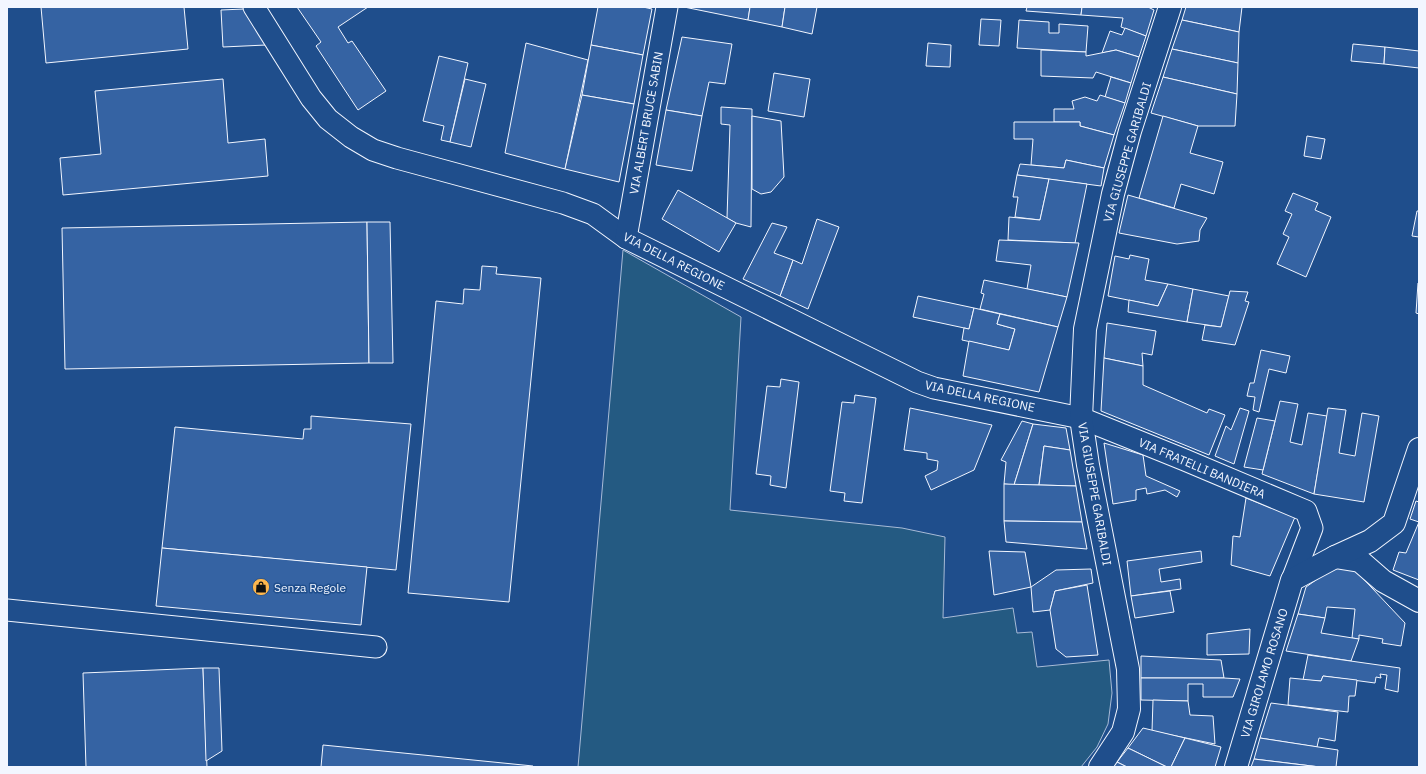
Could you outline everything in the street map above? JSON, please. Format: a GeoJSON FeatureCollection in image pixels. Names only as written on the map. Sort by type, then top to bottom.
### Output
{"type":"FeatureCollection","features":[{"type":"Feature","properties":{"kind":"main road","name":"VIA GIUSEPPE GARIBALDI"},"geometry":{"type":"LineString","coordinates":[[1100,767],[1123,732],[1129,709],[1128,669],[1088,465],[1081,418],[1085,329],[1113,194],[1130,131],[1170,7]]}},
{"type":"Feature","properties":{"kind":"main road"},"geometry":{"type":"LineString","coordinates":[[1292,580],[1335,557],[1370,541],[1394,523],[1419,449]]}},
{"type":"Feature","properties":{"kind":"main road"},"geometry":{"type":"LineString","coordinates":[[1335,557],[1360,561],[1383,581],[1419,601]]}},
{"type":"Feature","properties":{"kind":"main road","name":"VIA GIROLAMO ROSANO"},"geometry":{"type":"LineString","coordinates":[[1236,767],[1292,580]]}},
{"type":"Feature","properties":{"kind":"street","name":"VIA DELLA REGIONE"},"geometry":{"type":"LineString","coordinates":[[254,7],[311,98],[328,119],[351,137],[373,150],[397,158],[563,203],[594,214],[626,238],[917,382],[934,388],[1081,418]]}},
{"type":"Feature","properties":{"kind":"street","name":"VIA ALBERT BRUCE SABIN"},"geometry":{"type":"LineString","coordinates":[[626,238],[667,7]]}},
{"type":"Feature","properties":{"kind":"street","name":"VIA FRATELLI BANDIERA"},"geometry":{"type":"LineString","coordinates":[[1081,418],[1306,511],[1312,528]]}},
{"type":"Feature","properties":{"kind":"street","name":"VIA GIROLAMO ROSANO"},"geometry":{"type":"LineString","coordinates":[[1292,580],[1312,528]]}},
{"type":"Feature","properties":{"kind":"street"},"geometry":{"type":"LineString","coordinates":[[7,610],[376,647]]}},
{"type":"Feature","properties":{"kind":"shaded area"},"geometry":{"type":"Polygon","coordinates":[[[623,250],[741,317],[730,510],[902,528],[945,537],[943,618],[1013,608],[1017,633],[1032,632],[1037,667],[1109,660],[1112,693],[1108,724],[1097,747],[1081,767],[578,767],[623,250]]]}},
{"type":"Feature","properties":{"kind":"building"},"geometry":{"type":"Polygon","coordinates":[[[41,7],[184,7],[188,49],[46,63],[41,7]]]}},
{"type":"Feature","properties":{"kind":"building"},"geometry":{"type":"Polygon","coordinates":[[[297,7],[368,7],[338,27],[348,43],[352,41],[386,91],[358,110],[316,46],[321,42],[297,7]]]}},
{"type":"Feature","properties":{"kind":"building"},"geometry":{"type":"Polygon","coordinates":[[[598,7],[643,7],[652,9],[643,55],[591,45],[598,7]]]}},
{"type":"Feature","properties":{"kind":"building"},"geometry":{"type":"Polygon","coordinates":[[[684,7],[750,7],[748,20],[684,7]]]}},
{"type":"Feature","properties":{"kind":"building"},"geometry":{"type":"Polygon","coordinates":[[[750,7],[785,7],[782,27],[748,20],[750,7]]]}},
{"type":"Feature","properties":{"kind":"building"},"geometry":{"type":"Polygon","coordinates":[[[785,7],[817,7],[812,34],[782,27],[785,7]]]}},
{"type":"Feature","properties":{"kind":"building"},"geometry":{"type":"Polygon","coordinates":[[[1027,7],[1082,7],[1081,15],[1026,11],[1027,7]]]}},
{"type":"Feature","properties":{"kind":"building"},"geometry":{"type":"Polygon","coordinates":[[[1082,7],[1148,7],[1154,10],[1146,36],[1121,27],[1123,18],[1081,15],[1082,7]]]}},
{"type":"Feature","properties":{"kind":"building"},"geometry":{"type":"Polygon","coordinates":[[[1186,7],[1242,7],[1239,32],[1182,20],[1186,7]]]}},
{"type":"Feature","properties":{"kind":"building"},"geometry":{"type":"Polygon","coordinates":[[[244,9],[266,45],[223,47],[221,10],[244,9]]]}},
{"type":"Feature","properties":{"kind":"building"},"geometry":{"type":"Polygon","coordinates":[[[981,19],[1001,20],[999,46],[979,45],[981,19]]]}},
{"type":"Feature","properties":{"kind":"building"},"geometry":{"type":"Polygon","coordinates":[[[1019,20],[1049,22],[1049,33],[1059,33],[1059,24],[1088,26],[1086,52],[1017,48],[1019,20]]]}},
{"type":"Feature","properties":{"kind":"building"},"geometry":{"type":"Polygon","coordinates":[[[1182,20],[1239,32],[1238,63],[1172,49],[1182,20]]]}},
{"type":"Feature","properties":{"kind":"building"},"geometry":{"type":"Polygon","coordinates":[[[1125,28],[1146,36],[1139,57],[1116,50],[1102,53],[1110,31],[1122,35],[1125,28]]]}},
{"type":"Feature","properties":{"kind":"building"},"geometry":{"type":"Polygon","coordinates":[[[682,37],[732,44],[725,84],[709,82],[702,116],[666,110],[682,37]]]}},
{"type":"Feature","properties":{"kind":"building"},"geometry":{"type":"Polygon","coordinates":[[[526,43],[588,60],[565,169],[505,153],[526,43]]]}},
{"type":"Feature","properties":{"kind":"building"},"geometry":{"type":"Polygon","coordinates":[[[928,43],[951,45],[950,67],[926,66],[928,43]]]}},
{"type":"Feature","properties":{"kind":"building"},"geometry":{"type":"Polygon","coordinates":[[[1353,44],[1385,47],[1384,64],[1351,61],[1353,44]]]}},
{"type":"Feature","properties":{"kind":"building"},"geometry":{"type":"Polygon","coordinates":[[[591,45],[643,55],[634,104],[582,95],[591,45]]]}},
{"type":"Feature","properties":{"kind":"building"},"geometry":{"type":"Polygon","coordinates":[[[1385,47],[1419,51],[1419,68],[1384,64],[1385,47]]]}},
{"type":"Feature","properties":{"kind":"building"},"geometry":{"type":"Polygon","coordinates":[[[1172,49],[1238,63],[1237,94],[1163,77],[1172,49]]]}},
{"type":"Feature","properties":{"kind":"building"},"geometry":{"type":"Polygon","coordinates":[[[1041,50],[1086,52],[1086,56],[1116,50],[1139,57],[1131,83],[1096,72],[1093,78],[1041,76],[1041,50]]]}},
{"type":"Feature","properties":{"kind":"building"},"geometry":{"type":"Polygon","coordinates":[[[439,56],[468,63],[450,142],[441,140],[444,126],[423,121],[439,56]]]}},
{"type":"Feature","properties":{"kind":"building"},"geometry":{"type":"Polygon","coordinates":[[[774,73],[810,79],[804,117],[768,111],[774,73]]]}},
{"type":"Feature","properties":{"kind":"building"},"geometry":{"type":"Polygon","coordinates":[[[1111,77],[1131,83],[1125,103],[1105,97],[1111,77]]]}},
{"type":"Feature","properties":{"kind":"building"},"geometry":{"type":"Polygon","coordinates":[[[1163,77],[1237,94],[1235,126],[1198,126],[1151,113],[1163,77]]]}},
{"type":"Feature","properties":{"kind":"building"},"geometry":{"type":"Polygon","coordinates":[[[223,79],[228,143],[265,139],[268,176],[63,195],[60,158],[101,154],[95,91],[223,79]]]}},
{"type":"Feature","properties":{"kind":"building"},"geometry":{"type":"Polygon","coordinates":[[[465,79],[486,84],[471,147],[450,142],[465,79]]]}},
{"type":"Feature","properties":{"kind":"building"},"geometry":{"type":"Polygon","coordinates":[[[582,95],[634,104],[619,182],[565,169],[582,95]]]}},
{"type":"Feature","properties":{"kind":"building"},"geometry":{"type":"Polygon","coordinates":[[[1100,95],[1125,103],[1114,135],[1080,126],[1080,122],[1054,122],[1054,109],[1074,109],[1072,101],[1085,97],[1097,101],[1100,95]]]}},
{"type":"Feature","properties":{"kind":"building"},"geometry":{"type":"Polygon","coordinates":[[[721,107],[752,109],[751,227],[736,223],[727,218],[730,125],[721,124],[721,107]]]}},
{"type":"Feature","properties":{"kind":"building"},"geometry":{"type":"Polygon","coordinates":[[[666,110],[702,116],[692,171],[656,165],[666,110]]]}},
{"type":"Feature","properties":{"kind":"building"},"geometry":{"type":"Polygon","coordinates":[[[752,116],[781,121],[784,177],[771,192],[761,194],[752,189],[752,116]]]}},
{"type":"Feature","properties":{"kind":"building"},"geometry":{"type":"Polygon","coordinates":[[[1163,116],[1198,126],[1190,153],[1223,162],[1214,194],[1181,184],[1174,208],[1139,198],[1163,116]]]}},
{"type":"Feature","properties":{"kind":"building"},"geometry":{"type":"Polygon","coordinates":[[[1014,122],[1080,122],[1080,126],[1114,135],[1104,168],[1066,160],[1064,168],[1031,165],[1033,139],[1014,139],[1014,122]]]}},
{"type":"Feature","properties":{"kind":"building"},"geometry":{"type":"Polygon","coordinates":[[[1307,136],[1325,139],[1321,159],[1304,156],[1307,136]]]}},
{"type":"Feature","properties":{"kind":"building"},"geometry":{"type":"Polygon","coordinates":[[[1066,160],[1104,168],[1101,186],[1017,175],[1020,164],[1064,168],[1066,160]]]}},
{"type":"Feature","properties":{"kind":"building"},"geometry":{"type":"Polygon","coordinates":[[[1017,175],[1049,179],[1040,220],[1015,217],[1018,197],[1013,197],[1017,175]]]}},
{"type":"Feature","properties":{"kind":"building"},"geometry":{"type":"Polygon","coordinates":[[[1049,179],[1087,184],[1075,243],[1008,240],[1009,217],[1040,220],[1049,179]]]}},
{"type":"Feature","properties":{"kind":"building"},"geometry":{"type":"Polygon","coordinates":[[[678,190],[736,223],[719,252],[662,219],[678,190]]]}},
{"type":"Feature","properties":{"kind":"building"},"geometry":{"type":"Polygon","coordinates":[[[1293,193],[1318,203],[1315,210],[1331,217],[1306,277],[1277,264],[1289,237],[1283,234],[1292,214],[1285,211],[1293,193]]]}},
{"type":"Feature","properties":{"kind":"building"},"geometry":{"type":"Polygon","coordinates":[[[1128,195],[1207,218],[1200,230],[1199,241],[1177,244],[1119,233],[1128,195]]]}},
{"type":"Feature","properties":{"kind":"building"},"geometry":{"type":"Polygon","coordinates":[[[1417,211],[1419,211],[1419,237],[1412,236],[1417,211]]]}},
{"type":"Feature","properties":{"kind":"building"},"geometry":{"type":"Polygon","coordinates":[[[817,219],[839,227],[808,309],[780,296],[793,260],[802,264],[817,219]]]}},
{"type":"Feature","properties":{"kind":"building"},"geometry":{"type":"Polygon","coordinates":[[[367,222],[369,363],[65,369],[62,228],[367,222]]]}},
{"type":"Feature","properties":{"kind":"building"},"geometry":{"type":"Polygon","coordinates":[[[367,222],[390,222],[393,363],[369,363],[367,222]]]}},
{"type":"Feature","properties":{"kind":"building"},"geometry":{"type":"Polygon","coordinates":[[[772,223],[787,227],[774,253],[793,260],[780,296],[743,279],[772,223]]]}},
{"type":"Feature","properties":{"kind":"building"},"geometry":{"type":"Polygon","coordinates":[[[999,240],[1079,243],[1067,297],[1027,289],[1031,265],[996,261],[999,240]]]}},
{"type":"Feature","properties":{"kind":"building"},"geometry":{"type":"Polygon","coordinates":[[[1130,255],[1149,259],[1145,280],[1168,284],[1158,306],[1108,296],[1115,256],[1129,259],[1130,255]]]}},
{"type":"Feature","properties":{"kind":"building"},"geometry":{"type":"Polygon","coordinates":[[[482,266],[497,267],[496,274],[541,278],[509,602],[408,593],[436,301],[463,304],[464,289],[480,290],[482,266]]]}},
{"type":"Feature","properties":{"kind":"building"},"geometry":{"type":"Polygon","coordinates":[[[984,280],[1067,297],[1058,327],[980,309],[984,294],[981,293],[984,280]]]}},
{"type":"Feature","properties":{"kind":"building"},"geometry":{"type":"Polygon","coordinates":[[[1419,283],[1419,314],[1416,313],[1419,283]]]}},
{"type":"Feature","properties":{"kind":"building"},"geometry":{"type":"Polygon","coordinates":[[[1168,284],[1193,289],[1187,322],[1128,312],[1129,300],[1158,306],[1168,284]]]}},
{"type":"Feature","properties":{"kind":"building"},"geometry":{"type":"Polygon","coordinates":[[[1193,289],[1229,296],[1221,327],[1187,322],[1193,289]]]}},
{"type":"Feature","properties":{"kind":"building"},"geometry":{"type":"Polygon","coordinates":[[[1230,291],[1248,292],[1245,301],[1249,302],[1235,345],[1202,340],[1205,325],[1221,327],[1230,291]]]}},
{"type":"Feature","properties":{"kind":"building"},"geometry":{"type":"Polygon","coordinates":[[[918,296],[974,308],[969,329],[913,317],[918,296]]]}},
{"type":"Feature","properties":{"kind":"building"},"geometry":{"type":"Polygon","coordinates":[[[974,308],[1000,314],[997,324],[1015,329],[1009,350],[962,340],[964,328],[969,329],[974,308]]]}},
{"type":"Feature","properties":{"kind":"building"},"geometry":{"type":"Polygon","coordinates":[[[1000,314],[1058,327],[1039,392],[963,376],[969,341],[1009,350],[1015,329],[997,324],[1000,314]]]}},
{"type":"Feature","properties":{"kind":"building"},"geometry":{"type":"Polygon","coordinates":[[[1107,323],[1156,331],[1152,355],[1142,353],[1143,366],[1104,358],[1107,323]]]}},
{"type":"Feature","properties":{"kind":"building"},"geometry":{"type":"Polygon","coordinates":[[[1261,350],[1290,356],[1286,373],[1269,369],[1259,412],[1253,410],[1255,397],[1247,396],[1250,383],[1254,383],[1261,350]]]}},
{"type":"Feature","properties":{"kind":"building"},"geometry":{"type":"Polygon","coordinates":[[[1104,358],[1143,366],[1143,385],[1207,413],[1209,409],[1225,415],[1209,455],[1101,411],[1104,358]]]}},
{"type":"Feature","properties":{"kind":"building"},"geometry":{"type":"Polygon","coordinates":[[[781,379],[799,382],[786,488],[770,485],[771,476],[756,474],[767,386],[780,387],[781,379]]]}},
{"type":"Feature","properties":{"kind":"building"},"geometry":{"type":"Polygon","coordinates":[[[855,395],[876,398],[862,503],[844,501],[845,493],[830,491],[842,402],[854,403],[855,395]]]}},
{"type":"Feature","properties":{"kind":"building"},"geometry":{"type":"Polygon","coordinates":[[[1280,401],[1298,404],[1290,442],[1302,445],[1308,413],[1327,416],[1314,494],[1262,474],[1280,401]]]}},
{"type":"Feature","properties":{"kind":"building"},"geometry":{"type":"Polygon","coordinates":[[[910,408],[992,425],[974,470],[931,490],[925,476],[937,470],[938,461],[927,459],[927,453],[904,450],[910,408]]]}},
{"type":"Feature","properties":{"kind":"building"},"geometry":{"type":"Polygon","coordinates":[[[1240,408],[1249,411],[1234,464],[1215,456],[1226,426],[1231,430],[1240,408]]]}},
{"type":"Feature","properties":{"kind":"building"},"geometry":{"type":"Polygon","coordinates":[[[1328,408],[1346,410],[1339,453],[1355,456],[1362,413],[1379,416],[1364,502],[1314,494],[1328,408]]]}},
{"type":"Feature","properties":{"kind":"building"},"geometry":{"type":"Polygon","coordinates":[[[311,416],[411,424],[396,570],[162,548],[175,427],[303,439],[304,429],[311,429],[311,416]]]}},
{"type":"Feature","properties":{"kind":"building"},"geometry":{"type":"Polygon","coordinates":[[[1257,418],[1275,421],[1263,470],[1244,467],[1257,418]]]}},
{"type":"Feature","properties":{"kind":"building"},"geometry":{"type":"Polygon","coordinates":[[[1022,421],[1033,424],[1014,485],[1004,484],[1006,462],[1001,460],[1022,421]]]}},
{"type":"Feature","properties":{"kind":"building"},"geometry":{"type":"Polygon","coordinates":[[[1033,424],[1066,428],[1070,450],[1044,446],[1039,485],[1014,485],[1033,424]]]}},
{"type":"Feature","properties":{"kind":"building"},"geometry":{"type":"Polygon","coordinates":[[[1104,443],[1143,455],[1146,476],[1180,491],[1177,497],[1165,490],[1147,494],[1146,488],[1136,490],[1136,500],[1113,504],[1104,443]]]}},
{"type":"Feature","properties":{"kind":"building"},"geometry":{"type":"Polygon","coordinates":[[[1044,446],[1070,450],[1076,486],[1039,485],[1044,446]]]}},
{"type":"Feature","properties":{"kind":"building"},"geometry":{"type":"Polygon","coordinates":[[[1004,484],[1076,486],[1082,522],[1004,521],[1004,484]]]}},
{"type":"Feature","properties":{"kind":"building"},"geometry":{"type":"Polygon","coordinates":[[[1246,498],[1295,517],[1270,576],[1231,565],[1233,536],[1240,537],[1246,498]]]}},
{"type":"Feature","properties":{"kind":"building"},"geometry":{"type":"Polygon","coordinates":[[[1416,501],[1419,502],[1419,522],[1410,519],[1416,501]]]}},
{"type":"Feature","properties":{"kind":"building"},"geometry":{"type":"Polygon","coordinates":[[[1004,521],[1082,522],[1087,549],[1006,542],[1004,521]]]}},
{"type":"Feature","properties":{"kind":"building"},"geometry":{"type":"Polygon","coordinates":[[[1419,522],[1419,580],[1393,570],[1399,552],[1406,553],[1419,522]]]}},
{"type":"Feature","properties":{"kind":"building","name":"Senza Regole"},"geometry":{"type":"Polygon","coordinates":[[[162,548],[367,567],[361,625],[156,606],[162,548]]]}},
{"type":"Feature","properties":{"kind":"building"},"geometry":{"type":"Polygon","coordinates":[[[989,551],[1025,552],[1031,587],[994,595],[989,551]]]}},
{"type":"Feature","properties":{"kind":"building"},"geometry":{"type":"Polygon","coordinates":[[[1201,551],[1202,562],[1159,569],[1161,582],[1180,579],[1181,589],[1131,596],[1127,561],[1201,551]]]}},
{"type":"Feature","properties":{"kind":"building"},"geometry":{"type":"Polygon","coordinates":[[[1333,568],[1355,570],[1405,623],[1401,646],[1382,643],[1383,639],[1359,635],[1359,639],[1352,638],[1355,609],[1327,607],[1325,618],[1298,614],[1306,587],[1333,568]]]}},
{"type":"Feature","properties":{"kind":"building"},"geometry":{"type":"Polygon","coordinates":[[[1091,569],[1093,583],[1055,591],[1050,610],[1033,612],[1031,587],[1056,570],[1091,569]]]}},
{"type":"Feature","properties":{"kind":"building"},"geometry":{"type":"Polygon","coordinates":[[[1087,585],[1098,655],[1066,657],[1056,649],[1050,610],[1055,591],[1087,585]]]}},
{"type":"Feature","properties":{"kind":"building"},"geometry":{"type":"Polygon","coordinates":[[[1170,591],[1174,612],[1135,618],[1131,596],[1170,591]]]}},
{"type":"Feature","properties":{"kind":"building"},"geometry":{"type":"Polygon","coordinates":[[[1298,614],[1325,618],[1321,633],[1359,639],[1351,661],[1286,651],[1298,614]]]}},
{"type":"Feature","properties":{"kind":"building"},"geometry":{"type":"Polygon","coordinates":[[[1250,629],[1249,654],[1207,655],[1207,634],[1250,629]]]}},
{"type":"Feature","properties":{"kind":"building"},"geometry":{"type":"Polygon","coordinates":[[[1308,655],[1400,668],[1398,692],[1385,689],[1387,675],[1380,674],[1381,678],[1376,677],[1375,683],[1323,676],[1321,681],[1303,680],[1308,655]]]}},
{"type":"Feature","properties":{"kind":"building"},"geometry":{"type":"Polygon","coordinates":[[[1141,656],[1221,660],[1224,678],[1141,678],[1141,656]]]}},
{"type":"Feature","properties":{"kind":"building"},"geometry":{"type":"Polygon","coordinates":[[[203,668],[207,767],[86,767],[83,673],[203,668]]]}},
{"type":"Feature","properties":{"kind":"building"},"geometry":{"type":"Polygon","coordinates":[[[203,668],[219,668],[222,751],[206,761],[203,668]]]}},
{"type":"Feature","properties":{"kind":"building"},"geometry":{"type":"Polygon","coordinates":[[[1323,676],[1357,680],[1355,696],[1349,696],[1348,712],[1288,705],[1290,678],[1321,681],[1323,676]]]}},
{"type":"Feature","properties":{"kind":"building"},"geometry":{"type":"Polygon","coordinates":[[[1141,678],[1240,679],[1233,697],[1203,697],[1203,684],[1188,684],[1188,701],[1141,700],[1141,678]]]}},
{"type":"Feature","properties":{"kind":"building"},"geometry":{"type":"Polygon","coordinates":[[[1153,700],[1188,701],[1190,715],[1213,716],[1215,744],[1152,731],[1153,700]]]}},
{"type":"Feature","properties":{"kind":"building"},"geometry":{"type":"Polygon","coordinates":[[[1271,703],[1338,712],[1335,741],[1319,738],[1317,747],[1260,738],[1271,703]]]}},
{"type":"Feature","properties":{"kind":"building"},"geometry":{"type":"Polygon","coordinates":[[[1143,728],[1185,738],[1171,767],[1167,767],[1128,748],[1143,728]]]}},
{"type":"Feature","properties":{"kind":"building"},"geometry":{"type":"Polygon","coordinates":[[[1185,738],[1221,747],[1215,767],[1171,767],[1185,738]]]}},
{"type":"Feature","properties":{"kind":"building"},"geometry":{"type":"Polygon","coordinates":[[[1260,738],[1338,750],[1336,767],[1320,767],[1254,759],[1260,738]]]}},
{"type":"Feature","properties":{"kind":"building"},"geometry":{"type":"Polygon","coordinates":[[[323,745],[533,766],[321,767],[323,745]]]}},
{"type":"Feature","properties":{"kind":"building"},"geometry":{"type":"Polygon","coordinates":[[[1128,748],[1167,767],[1127,767],[1117,762],[1128,748]]]}},
{"type":"Feature","properties":{"kind":"building"},"geometry":{"type":"Polygon","coordinates":[[[1254,759],[1320,767],[1251,767],[1254,759]]]}},
{"type":"Feature","properties":{"kind":"building"},"geometry":{"type":"Polygon","coordinates":[[[1117,762],[1127,767],[1113,767],[1117,762]]]}},
{"type":"Feature","properties":{"kind":"place","name":"Senza Regole"},"geometry":{"type":"Point","coordinates":[261,587]}}]}
